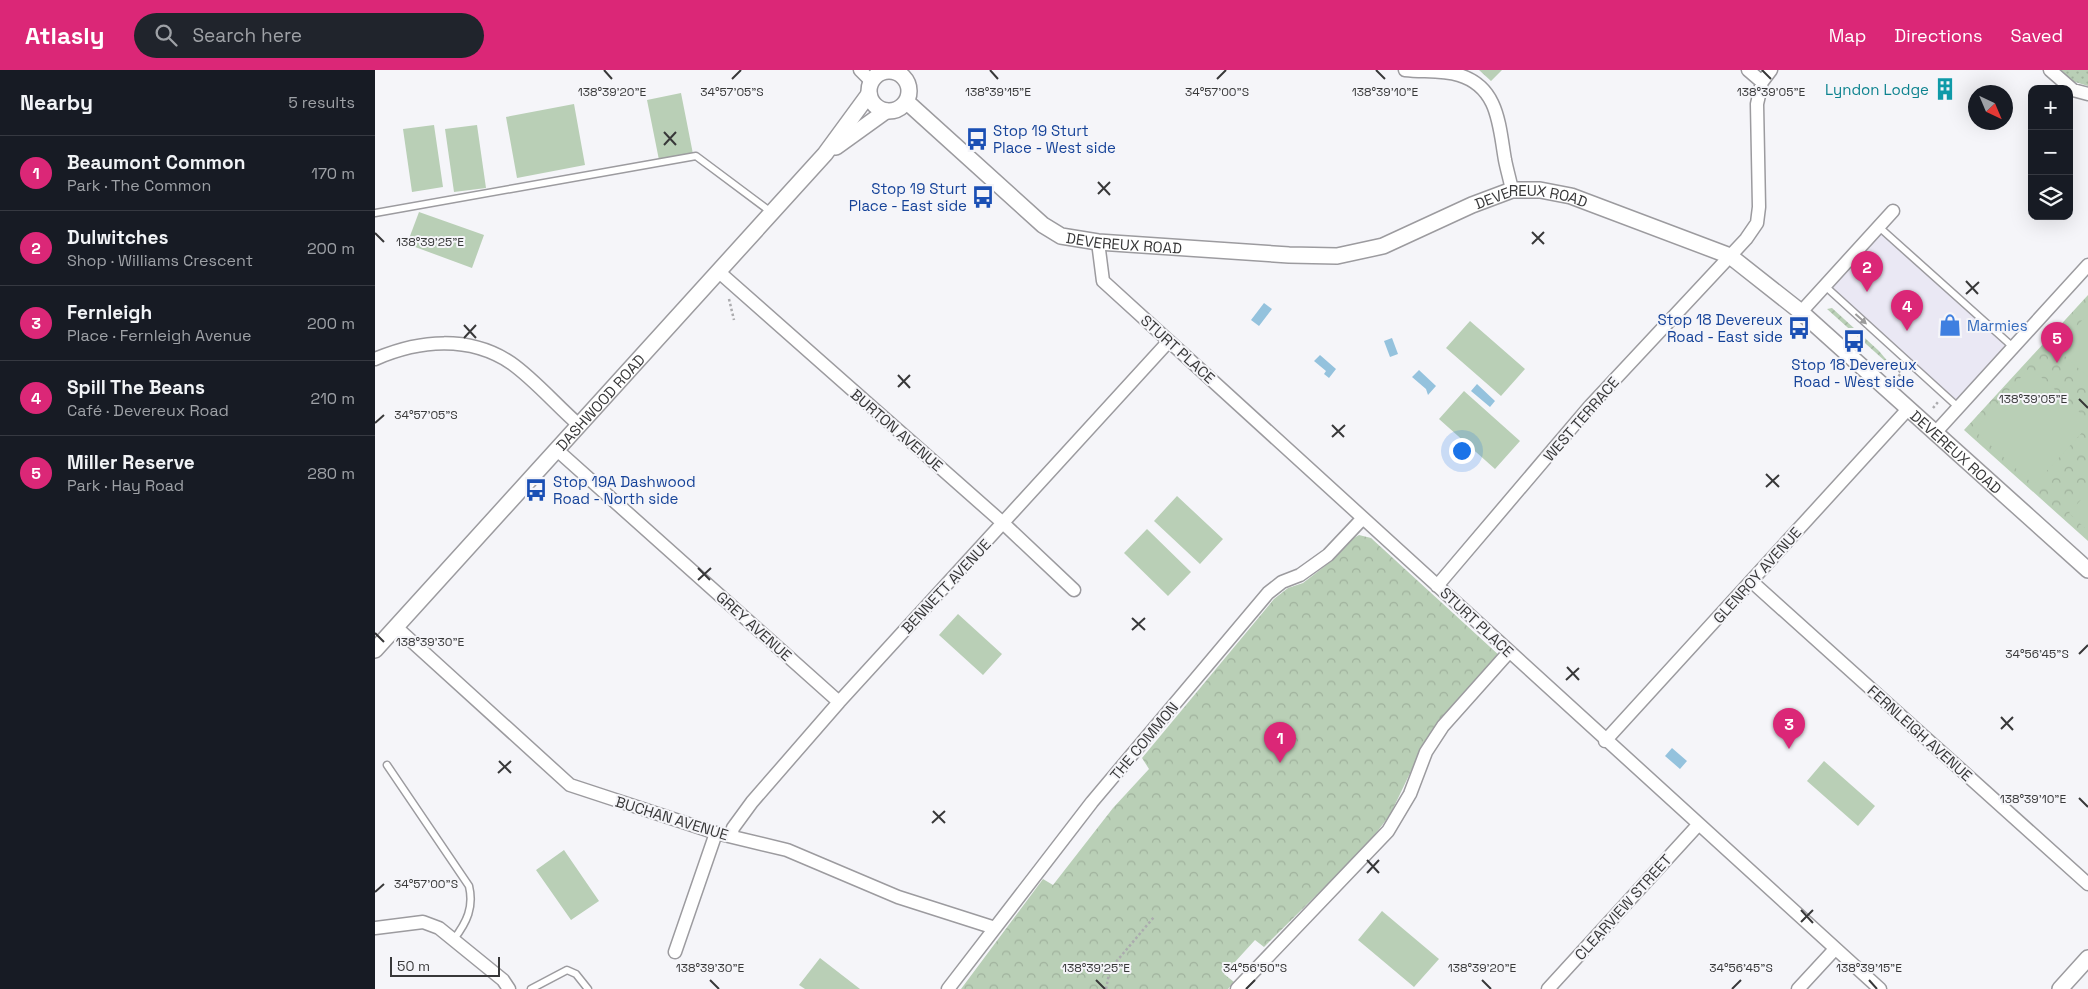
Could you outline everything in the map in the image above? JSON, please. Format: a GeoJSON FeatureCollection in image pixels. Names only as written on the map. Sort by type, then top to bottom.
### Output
{"type":"FeatureCollection","features":[{"type":"Feature","properties":{"kind":"street"},"geometry":{"type":"LineString","coordinates":[[860,70],[870,87],[875,105],[886,111]]}},
{"type":"Feature","properties":{"kind":"street"},"geometry":{"type":"LineString","coordinates":[[887,70],[901,72],[910,90],[907,102],[899,109],[886,111],[825,154],[870,87],[875,76],[887,70]]}},
{"type":"Feature","properties":{"kind":"street"},"geometry":{"type":"LineString","coordinates":[[1405,70],[1457,74],[1470,79],[1491,98],[1500,121],[1505,160],[1513,190]]}},
{"type":"Feature","properties":{"kind":"street"},"geometry":{"type":"LineString","coordinates":[[1748,70],[1762,82],[1771,70]]}},
{"type":"Feature","properties":{"kind":"street"},"geometry":{"type":"LineString","coordinates":[[2050,70],[2073,90],[2088,94]]}},
{"type":"Feature","properties":{"kind":"street","name":"WEST TERRACE"},"geometry":{"type":"LineString","coordinates":[[1437,586],[1591,406],[1730,256],[1757,223],[1759,207],[1757,104],[1762,82]]}},
{"type":"Feature","properties":{"kind":"street","name":"DEVEREUX ROAD"},"geometry":{"type":"LineString","coordinates":[[907,102],[1043,225],[1061,236],[1099,242],[1289,255],[1337,256],[1383,246],[1472,205],[1513,190],[1540,190],[1571,196],[1730,256],[1801,312],[2088,570]]}},
{"type":"Feature","properties":{"kind":"street","name":"DASHWOOD ROAD"},"geometry":{"type":"LineString","coordinates":[[375,650],[825,154]]}},
{"type":"Feature","properties":{"kind":"street"},"geometry":{"type":"LineString","coordinates":[[1801,312],[1893,211]]}},
{"type":"Feature","properties":{"kind":"street","name":"STURT PLACE"},"geometry":{"type":"LineString","coordinates":[[1099,242],[1103,282],[1697,825],[1880,989]]}},
{"type":"Feature","properties":{"kind":"street"},"geometry":{"type":"LineString","coordinates":[[1935,432],[2088,265]]}},
{"type":"Feature","properties":{"kind":"street","name":"BURTON AVENUE"},"geometry":{"type":"LineString","coordinates":[[719,272],[1003,523],[1074,590]]}},
{"type":"Feature","properties":{"kind":"street","name":"BENNETT AVENUE"},"geometry":{"type":"LineString","coordinates":[[731,836],[733,828],[751,802],[839,702],[1169,341]]}},
{"type":"Feature","properties":{"kind":"street"},"geometry":{"type":"LineString","coordinates":[[375,359],[421,345],[468,344],[492,353],[511,364],[579,425]]}},
{"type":"Feature","properties":{"kind":"street","name":"GLENROY AVENUE"},"geometry":{"type":"LineString","coordinates":[[1605,741],[1907,409]]}},
{"type":"Feature","properties":{"kind":"street","name":"GREY AVENUE"},"geometry":{"type":"LineString","coordinates":[[557,450],[839,702]]}},
{"type":"Feature","properties":{"kind":"street","name":"THE COMMON"},"geometry":{"type":"LineString","coordinates":[[948,989],[1092,802],[1269,593],[1282,582],[1300,575],[1328,555],[1363,518]]}},
{"type":"Feature","properties":{"kind":"street","name":"FERNLEIGH AVENUE"},"geometry":{"type":"LineString","coordinates":[[1751,581],[2088,884]]}},
{"type":"Feature","properties":{"kind":"street","name":"BUCHAN AVENUE"},"geometry":{"type":"LineString","coordinates":[[396,627],[570,785],[716,833],[787,850],[898,897],[995,928]]}},
{"type":"Feature","properties":{"kind":"street"},"geometry":{"type":"LineString","coordinates":[[1237,989],[1388,831],[1410,794],[1426,752],[1443,726],[1509,652]]}},
{"type":"Feature","properties":{"kind":"street","name":"CLEARVIEW STREET"},"geometry":{"type":"LineString","coordinates":[[1548,989],[1697,825]]}},
{"type":"Feature","properties":{"kind":"street"},"geometry":{"type":"LineString","coordinates":[[675,952],[716,833]]}},
{"type":"Feature","properties":{"kind":"street"},"geometry":{"type":"LineString","coordinates":[[375,928],[423,922],[439,928],[503,980],[509,989]]}},
{"type":"Feature","properties":{"kind":"street"},"geometry":{"type":"LineString","coordinates":[[1798,989],[1835,949]]}},
{"type":"Feature","properties":{"kind":"street"},"geometry":{"type":"LineString","coordinates":[[2060,989],[2088,958]]}},
{"type":"Feature","properties":{"kind":"lane"},"geometry":{"type":"LineString","coordinates":[[375,213],[696,156],[773,213]]}},
{"type":"Feature","properties":{"kind":"lane"},"geometry":{"type":"LineString","coordinates":[[1879,227],[2013,347]]}},
{"type":"Feature","properties":{"kind":"lane"},"geometry":{"type":"LineString","coordinates":[[1825,286],[1958,407]]}},
{"type":"Feature","properties":{"kind":"lane"},"geometry":{"type":"LineString","coordinates":[[387,766],[469,886],[472,899],[467,920],[454,939]]}},
{"type":"Feature","properties":{"kind":"lane"},"geometry":{"type":"LineString","coordinates":[[531,989],[567,970],[576,974],[588,989]]}},
{"type":"Feature","properties":{"kind":"path"},"geometry":{"type":"LineString","coordinates":[[1933,408],[1938,402]]}},
{"type":"Feature","properties":{"kind":"path"},"geometry":{"type":"LineString","coordinates":[[1106,989],[1110,969],[1153,917]]}},
{"type":"Feature","properties":{"kind":"shaded area"},"geometry":{"type":"Polygon","coordinates":[[[1879,227],[2013,347],[1958,407],[1825,286],[1879,227]]]}},
{"type":"Feature","properties":{"kind":"green space"},"geometry":{"type":"Polygon","coordinates":[[[1479,70],[1502,70],[1491,81],[1479,70]]]}},
{"type":"Feature","properties":{"kind":"green space"},"geometry":{"type":"Polygon","coordinates":[[[2060,70],[2088,70],[2088,86],[2072,81],[2060,70]]]}},
{"type":"Feature","properties":{"kind":"green space"},"geometry":{"type":"Polygon","coordinates":[[[681,93],[693,154],[659,160],[647,100],[681,93]]]}},
{"type":"Feature","properties":{"kind":"green space"},"geometry":{"type":"Polygon","coordinates":[[[574,104],[585,165],[517,178],[506,117],[574,104]]]}},
{"type":"Feature","properties":{"kind":"green space"},"geometry":{"type":"Polygon","coordinates":[[[434,125],[443,187],[412,192],[403,129],[434,125]]]}},
{"type":"Feature","properties":{"kind":"green space"},"geometry":{"type":"Polygon","coordinates":[[[477,125],[486,188],[454,192],[445,129],[477,125]]]}},
{"type":"Feature","properties":{"kind":"green space"},"geometry":{"type":"Polygon","coordinates":[[[419,212],[484,235],[472,268],[407,244],[419,212]]]}},
{"type":"Feature","properties":{"kind":"green space"},"geometry":{"type":"Polygon","coordinates":[[[2088,295],[2088,541],[1964,430],[2088,295]]]}},
{"type":"Feature","properties":{"kind":"green space"},"geometry":{"type":"Polygon","coordinates":[[[1832,308],[1879,351],[1895,370],[1827,309],[1832,308]]]}},
{"type":"Feature","properties":{"kind":"green space"},"geometry":{"type":"Polygon","coordinates":[[[2088,314],[2088,377],[2056,348],[2088,314]]]}},
{"type":"Feature","properties":{"kind":"green space"},"geometry":{"type":"Polygon","coordinates":[[[1470,321],[1525,369],[1501,396],[1446,348],[1470,321]]]}},
{"type":"Feature","properties":{"kind":"green space"},"geometry":{"type":"Polygon","coordinates":[[[2030,367],[2088,420],[2088,426],[2034,485],[1974,430],[2030,367]]]}},
{"type":"Feature","properties":{"kind":"green space"},"geometry":{"type":"Polygon","coordinates":[[[1464,391],[1520,441],[1495,469],[1439,419],[1464,391]]]}},
{"type":"Feature","properties":{"kind":"green space"},"geometry":{"type":"Polygon","coordinates":[[[2088,492],[2088,531],[2069,513],[2088,492]]]}},
{"type":"Feature","properties":{"kind":"green space"},"geometry":{"type":"Polygon","coordinates":[[[1177,496],[1223,539],[1200,564],[1154,521],[1177,496]]]}},
{"type":"Feature","properties":{"kind":"green space"},"geometry":{"type":"Polygon","coordinates":[[[1147,529],[1191,572],[1168,596],[1124,553],[1147,529]]]}},
{"type":"Feature","properties":{"kind":"green space"},"geometry":{"type":"Polygon","coordinates":[[[1359,535],[1371,538],[1501,657],[1423,746],[1390,815],[1366,846],[1264,947],[1255,940],[1224,974],[1234,982],[1228,989],[961,989],[1043,879],[1053,885],[1113,808],[1149,769],[1142,758],[1274,599],[1288,588],[1303,583],[1334,559],[1359,535]]]}},
{"type":"Feature","properties":{"kind":"green space"},"geometry":{"type":"Polygon","coordinates":[[[958,614],[1002,654],[983,675],[939,635],[958,614]]]}},
{"type":"Feature","properties":{"kind":"green space"},"geometry":{"type":"Polygon","coordinates":[[[1824,761],[1875,806],[1858,826],[1807,781],[1824,761]]]}},
{"type":"Feature","properties":{"kind":"green space"},"geometry":{"type":"Polygon","coordinates":[[[564,850],[599,901],[571,920],[536,870],[564,850]]]}},
{"type":"Feature","properties":{"kind":"green space"},"geometry":{"type":"Polygon","coordinates":[[[1382,911],[1439,959],[1414,987],[1358,940],[1382,911]]]}},
{"type":"Feature","properties":{"kind":"green space"},"geometry":{"type":"Polygon","coordinates":[[[820,958],[860,989],[805,989],[799,985],[820,958]]]}},
{"type":"Feature","properties":{"kind":"water"},"geometry":{"type":"Polygon","coordinates":[[[1264,303],[1272,309],[1259,326],[1251,320],[1264,303]]]}},
{"type":"Feature","properties":{"kind":"water"},"geometry":{"type":"Polygon","coordinates":[[[1392,338],[1398,354],[1390,357],[1384,341],[1392,338]]]}},
{"type":"Feature","properties":{"kind":"water"},"geometry":{"type":"Polygon","coordinates":[[[1320,355],[1336,369],[1329,378],[1324,374],[1326,371],[1314,361],[1320,355]]]}},
{"type":"Feature","properties":{"kind":"water"},"geometry":{"type":"Polygon","coordinates":[[[1419,370],[1436,386],[1428,395],[1426,389],[1412,377],[1419,370]]]}},
{"type":"Feature","properties":{"kind":"water"},"geometry":{"type":"Polygon","coordinates":[[[1477,384],[1495,401],[1490,407],[1471,391],[1477,384]]]}},
{"type":"Feature","properties":{"kind":"water"},"geometry":{"type":"Polygon","coordinates":[[[1672,748],[1687,761],[1680,769],[1665,756],[1672,748]]]}},
{"type":"Feature","properties":{"kind":"place","name":"Lyndon Lodge"},"geometry":{"type":"Point","coordinates":[1945,89]}},
{"type":"Feature","properties":{"kind":"place","name":"Stop 19 Sturt Place - West side"},"geometry":{"type":"Point","coordinates":[977,139]}},
{"type":"Feature","properties":{"kind":"place","name":"Stop 19 Sturt Place - East side"},"geometry":{"type":"Point","coordinates":[983,197]}},
{"type":"Feature","properties":{"kind":"place","name":"Dulwitches"},"geometry":{"type":"Point","coordinates":[1867,292]}},
{"type":"Feature","properties":{"kind":"place","name":"Marmies"},"geometry":{"type":"Point","coordinates":[1950,325]}},
{"type":"Feature","properties":{"kind":"place","name":"Stop 18 Devereux Road - East side"},"geometry":{"type":"Point","coordinates":[1799,328]}},
{"type":"Feature","properties":{"kind":"place","name":"Spill The Beans"},"geometry":{"type":"Point","coordinates":[1907,331]}},
{"type":"Feature","properties":{"kind":"place","name":"Stop 18 Devereux Road - West side"},"geometry":{"type":"Point","coordinates":[1854,341]}},
{"type":"Feature","properties":{"kind":"place","name":"Miller Reserve"},"geometry":{"type":"Point","coordinates":[2057,363]}},
{"type":"Feature","properties":{"kind":"place","name":"Stop 19A Dashwood Road - North side"},"geometry":{"type":"Point","coordinates":[536,490]}},
{"type":"Feature","properties":{"kind":"place","name":"Fernleigh"},"geometry":{"type":"Point","coordinates":[1789,749]}},
{"type":"Feature","properties":{"kind":"place","name":"Beaumont Common"},"geometry":{"type":"Point","coordinates":[1280,763]}}]}
